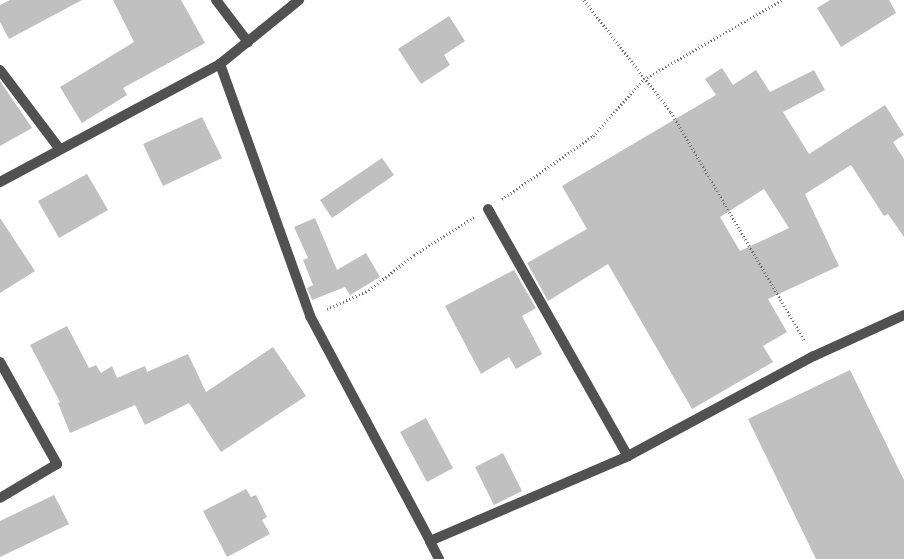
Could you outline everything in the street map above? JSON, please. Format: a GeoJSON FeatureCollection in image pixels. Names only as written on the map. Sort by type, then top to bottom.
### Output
{"type":"FeatureCollection","features":[{"type":"Feature","properties":{"kind":"street"},"geometry":{"type":"LineString","coordinates":[[216,0],[248,42]]}},
{"type":"Feature","properties":{"kind":"street"},"geometry":{"type":"LineString","coordinates":[[0,182],[60,148],[220,64],[299,0]]}},
{"type":"Feature","properties":{"kind":"street"},"geometry":{"type":"LineString","coordinates":[[220,64],[310,316],[439,559]]}},
{"type":"Feature","properties":{"kind":"street"},"geometry":{"type":"LineString","coordinates":[[0,70],[60,148]]}},
{"type":"Feature","properties":{"kind":"street"},"geometry":{"type":"LineString","coordinates":[[488,209],[628,456]]}},
{"type":"Feature","properties":{"kind":"street"},"geometry":{"type":"LineString","coordinates":[[430,541],[628,456],[814,356],[904,315]]}},
{"type":"Feature","properties":{"kind":"street"},"geometry":{"type":"LineString","coordinates":[[0,362],[56,464],[0,498]]}},
{"type":"Feature","properties":{"kind":"path"},"geometry":{"type":"LineString","coordinates":[[584,0],[671,112],[814,356]]}},
{"type":"Feature","properties":{"kind":"path"},"geometry":{"type":"LineString","coordinates":[[310,316],[368,290],[414,256],[488,209],[593,136],[644,79],[782,0]]}},
{"type":"Feature","properties":{"kind":"building"},"geometry":{"type":"Polygon","coordinates":[[[10,0],[82,0],[9,39],[0,22],[0,5],[10,0]]]}},
{"type":"Feature","properties":{"kind":"building"},"geometry":{"type":"Polygon","coordinates":[[[113,0],[181,0],[205,43],[123,88],[127,95],[82,123],[60,87],[134,42],[113,0]]]}},
{"type":"Feature","properties":{"kind":"building"},"geometry":{"type":"Polygon","coordinates":[[[830,0],[889,0],[896,13],[841,47],[817,8],[830,0]]]}},
{"type":"Feature","properties":{"kind":"building"},"geometry":{"type":"Polygon","coordinates":[[[449,16],[465,41],[444,55],[450,65],[421,84],[398,49],[449,16]]]}},
{"type":"Feature","properties":{"kind":"building"},"geometry":{"type":"Polygon","coordinates":[[[722,68],[733,85],[756,70],[770,92],[814,70],[825,90],[783,112],[809,154],[885,105],[904,135],[893,142],[904,159],[904,237],[888,214],[884,216],[851,165],[805,194],[839,266],[768,299],[787,332],[763,346],[773,362],[692,409],[608,264],[548,301],[527,263],[587,229],[562,186],[716,95],[705,79],[722,68]],[[764,189],[720,217],[740,251],[789,228],[764,189]]]}},
{"type":"Feature","properties":{"kind":"building"},"geometry":{"type":"Polygon","coordinates":[[[0,81],[32,128],[0,146],[0,81]]]}},
{"type":"Feature","properties":{"kind":"building"},"geometry":{"type":"Polygon","coordinates":[[[202,117],[222,158],[163,186],[143,144],[202,117]]]}},
{"type":"Feature","properties":{"kind":"building"},"geometry":{"type":"Polygon","coordinates":[[[382,158],[394,175],[332,218],[320,200],[382,158]]]}},
{"type":"Feature","properties":{"kind":"building"},"geometry":{"type":"Polygon","coordinates":[[[87,174],[108,210],[59,238],[38,201],[87,174]]]}},
{"type":"Feature","properties":{"kind":"building"},"geometry":{"type":"Polygon","coordinates":[[[0,218],[35,271],[0,293],[0,218]]]}},
{"type":"Feature","properties":{"kind":"building"},"geometry":{"type":"Polygon","coordinates":[[[315,218],[337,270],[366,253],[380,277],[350,295],[345,287],[312,300],[307,288],[313,285],[303,260],[308,258],[294,227],[315,218]]]}},
{"type":"Feature","properties":{"kind":"building"},"geometry":{"type":"Polygon","coordinates":[[[514,270],[536,308],[522,316],[542,354],[516,369],[509,357],[481,374],[445,306],[514,270]]]}},
{"type":"Feature","properties":{"kind":"building"},"geometry":{"type":"Polygon","coordinates":[[[67,326],[89,368],[96,365],[101,373],[112,366],[117,378],[145,366],[147,372],[188,354],[206,392],[273,347],[306,396],[221,452],[189,403],[145,425],[135,405],[70,433],[58,403],[60,402],[30,345],[67,326]]]}},
{"type":"Feature","properties":{"kind":"building"},"geometry":{"type":"Polygon","coordinates":[[[850,370],[904,480],[904,559],[816,559],[748,419],[850,370]]]}},
{"type":"Feature","properties":{"kind":"building"},"geometry":{"type":"Polygon","coordinates":[[[426,418],[453,468],[427,482],[400,432],[426,418]]]}},
{"type":"Feature","properties":{"kind":"building"},"geometry":{"type":"Polygon","coordinates":[[[503,453],[522,491],[494,505],[475,467],[503,453]]]}},
{"type":"Feature","properties":{"kind":"building"},"geometry":{"type":"Polygon","coordinates":[[[246,489],[251,497],[256,495],[267,517],[262,520],[270,534],[227,557],[203,511],[246,489]]]}},
{"type":"Feature","properties":{"kind":"building"},"geometry":{"type":"Polygon","coordinates":[[[54,495],[69,524],[0,557],[0,521],[54,495]]]}}]}
